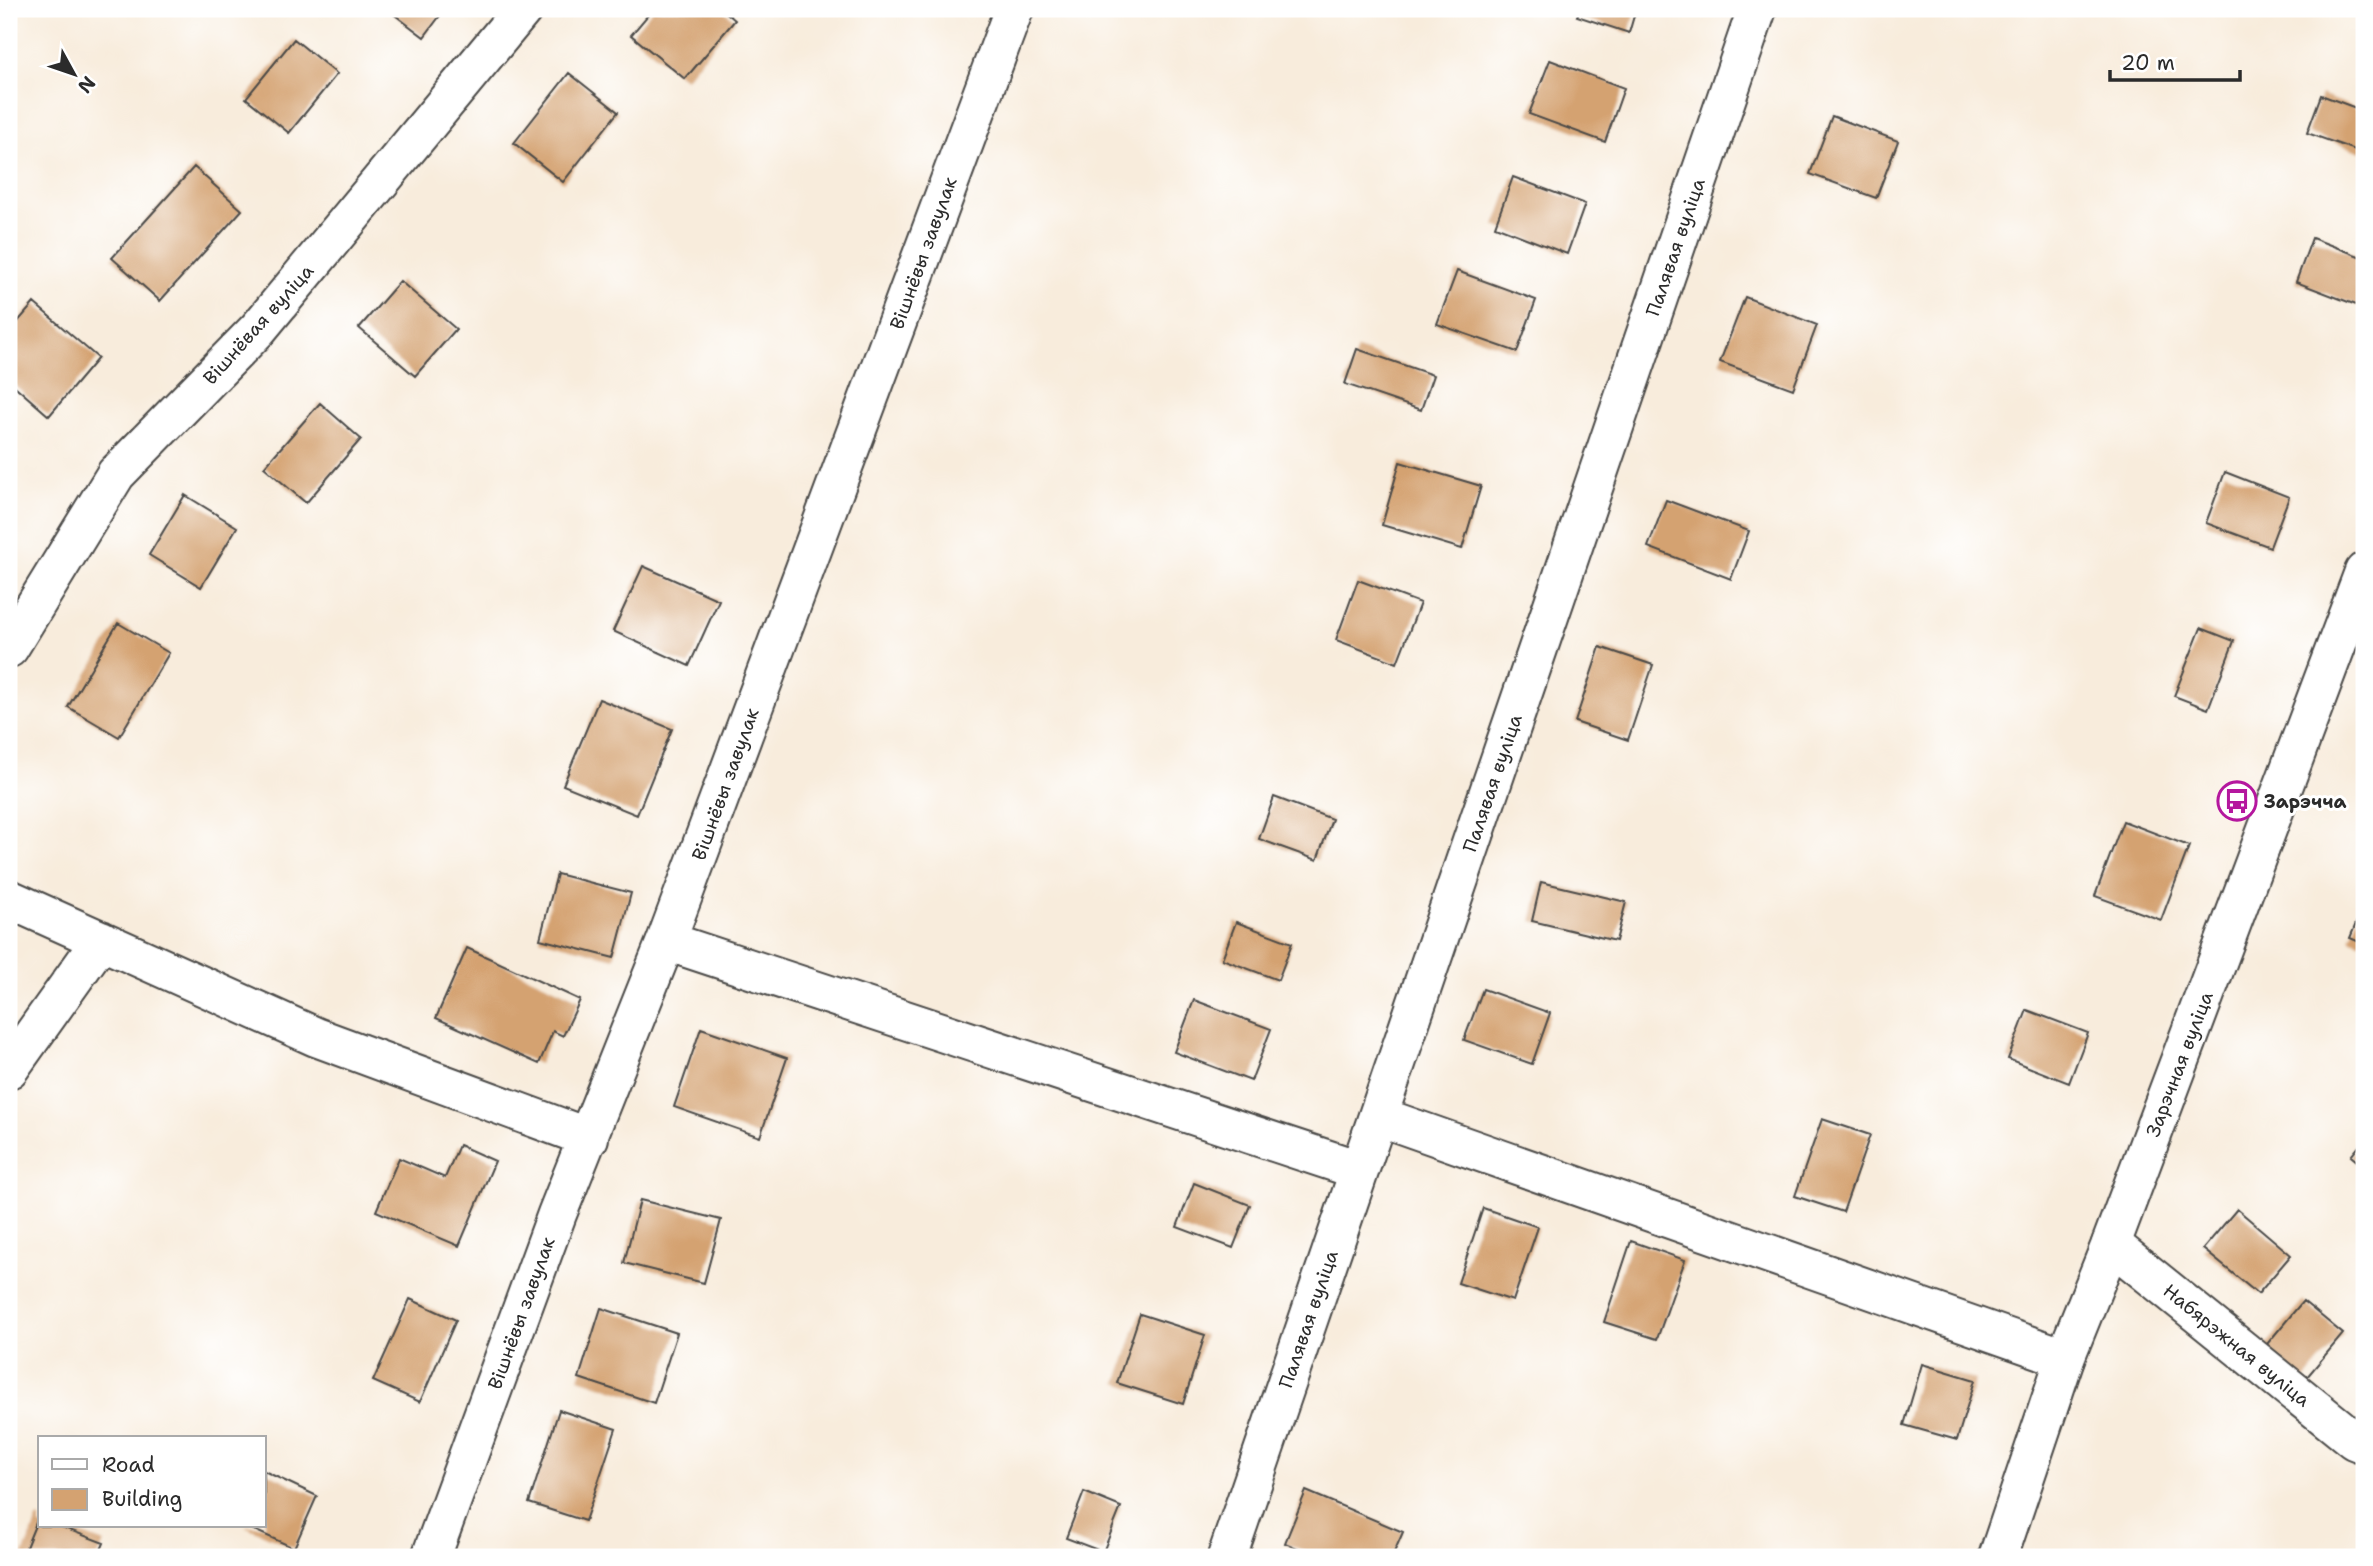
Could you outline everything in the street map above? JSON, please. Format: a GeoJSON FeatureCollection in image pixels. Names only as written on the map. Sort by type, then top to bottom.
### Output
{"type":"FeatureCollection","features":[{"type":"Feature","properties":{"kind":"street","name":"Вішнёвая вуліца"},"geometry":{"type":"LineString","coordinates":[[9,648],[116,474],[258,329],[523,9]]}},
{"type":"Feature","properties":{"kind":"street","name":"Вішнёвы завулак"},"geometry":{"type":"LineString","coordinates":[[431,1557],[557,1214],[666,942],[1014,9]]}},
{"type":"Feature","properties":{"kind":"street","name":"Палявая вуліца"},"geometry":{"type":"LineString","coordinates":[[1227,1557],[1757,9]]}},
{"type":"Feature","properties":{"kind":"street","name":"Зарэчная вуліца"},"geometry":{"type":"LineString","coordinates":[[1998,1557],[2065,1358],[2364,572]]}},
{"type":"Feature","properties":{"kind":"street"},"geometry":{"type":"LineString","coordinates":[[9,899],[316,1037],[589,1138]]}},
{"type":"Feature","properties":{"kind":"street"},"geometry":{"type":"LineString","coordinates":[[9,1069],[101,940]]}},
{"type":"Feature","properties":{"kind":"street"},"geometry":{"type":"LineString","coordinates":[[666,942],[1359,1170]]}},
{"type":"Feature","properties":{"kind":"street"},"geometry":{"type":"LineString","coordinates":[[1378,1115],[2065,1358]]}},
{"type":"Feature","properties":{"kind":"street","name":"Набярэжная вуліца"},"geometry":{"type":"LineString","coordinates":[[2110,1244],[2354,1440],[2364,1444]]}},
{"type":"Feature","properties":{"kind":"building"},"geometry":{"type":"Polygon","coordinates":[[[387,9],[445,9],[424,37],[387,9]]]}},
{"type":"Feature","properties":{"kind":"building"},"geometry":{"type":"Polygon","coordinates":[[[653,9],[722,9],[735,20],[685,79],[631,35],[653,9]]]}},
{"type":"Feature","properties":{"kind":"building"},"geometry":{"type":"Polygon","coordinates":[[[1580,9],[1636,9],[1629,33],[1577,16],[1580,9]]]}},
{"type":"Feature","properties":{"kind":"building"},"geometry":{"type":"Polygon","coordinates":[[[294,39],[337,74],[289,133],[246,98],[294,39]]]}},
{"type":"Feature","properties":{"kind":"building"},"geometry":{"type":"Polygon","coordinates":[[[1550,60],[1624,88],[1605,142],[1529,114],[1550,60]]]}},
{"type":"Feature","properties":{"kind":"building"},"geometry":{"type":"Polygon","coordinates":[[[569,73],[618,112],[563,182],[514,143],[569,73]]]}},
{"type":"Feature","properties":{"kind":"building"},"geometry":{"type":"Polygon","coordinates":[[[2321,95],[2364,111],[2364,153],[2307,133],[2321,95]]]}},
{"type":"Feature","properties":{"kind":"building"},"geometry":{"type":"Polygon","coordinates":[[[1832,116],[1898,141],[1876,198],[1810,174],[1832,116]]]}},
{"type":"Feature","properties":{"kind":"building"},"geometry":{"type":"Polygon","coordinates":[[[194,167],[242,210],[160,301],[112,258],[194,167]]]}},
{"type":"Feature","properties":{"kind":"building"},"geometry":{"type":"Polygon","coordinates":[[[1513,177],[1585,204],[1567,254],[1495,226],[1513,177]]]}},
{"type":"Feature","properties":{"kind":"building"},"geometry":{"type":"Polygon","coordinates":[[[2312,238],[2364,258],[2364,308],[2296,282],[2312,238]]]}},
{"type":"Feature","properties":{"kind":"building"},"geometry":{"type":"Polygon","coordinates":[[[1457,271],[1536,300],[1517,352],[1437,324],[1457,271]]]}},
{"type":"Feature","properties":{"kind":"building"},"geometry":{"type":"Polygon","coordinates":[[[400,281],[456,329],[415,376],[359,328],[400,281]]]}},
{"type":"Feature","properties":{"kind":"building"},"geometry":{"type":"Polygon","coordinates":[[[1745,297],[1817,325],[1793,389],[1720,362],[1745,297]]]}},
{"type":"Feature","properties":{"kind":"building"},"geometry":{"type":"Polygon","coordinates":[[[34,303],[98,358],[49,416],[9,381],[9,332],[34,303]]]}},
{"type":"Feature","properties":{"kind":"building"},"geometry":{"type":"Polygon","coordinates":[[[1357,349],[1433,375],[1421,410],[1345,384],[1357,349]]]}},
{"type":"Feature","properties":{"kind":"building"},"geometry":{"type":"Polygon","coordinates":[[[320,403],[361,439],[306,503],[264,467],[320,403]]]}},
{"type":"Feature","properties":{"kind":"building"},"geometry":{"type":"Polygon","coordinates":[[[1400,462],[1481,486],[1462,549],[1382,525],[1400,462]]]}},
{"type":"Feature","properties":{"kind":"building"},"geometry":{"type":"Polygon","coordinates":[[[2225,472],[2289,497],[2270,547],[2206,523],[2225,472]]]}},
{"type":"Feature","properties":{"kind":"building"},"geometry":{"type":"Polygon","coordinates":[[[185,495],[237,527],[201,587],[149,555],[185,495]]]}},
{"type":"Feature","properties":{"kind":"building"},"geometry":{"type":"Polygon","coordinates":[[[1666,500],[1749,531],[1731,579],[1648,547],[1666,500]]]}},
{"type":"Feature","properties":{"kind":"building"},"geometry":{"type":"Polygon","coordinates":[[[643,566],[719,600],[689,666],[613,631],[643,566]]]}},
{"type":"Feature","properties":{"kind":"building"},"geometry":{"type":"Polygon","coordinates":[[[1358,580],[1420,603],[1397,663],[1336,640],[1358,580]]]}},
{"type":"Feature","properties":{"kind":"building"},"geometry":{"type":"Polygon","coordinates":[[[118,623],[169,653],[119,737],[68,707],[118,623]]]}},
{"type":"Feature","properties":{"kind":"building"},"geometry":{"type":"Polygon","coordinates":[[[2201,628],[2234,641],[2208,709],[2174,696],[2201,628]]]}},
{"type":"Feature","properties":{"kind":"building"},"geometry":{"type":"Polygon","coordinates":[[[1600,647],[1653,665],[1628,740],[1575,722],[1600,647]]]}},
{"type":"Feature","properties":{"kind":"building"},"geometry":{"type":"Polygon","coordinates":[[[599,699],[672,729],[637,815],[563,785],[599,699]]]}},
{"type":"Feature","properties":{"kind":"building"},"geometry":{"type":"Polygon","coordinates":[[[1274,797],[1332,819],[1317,860],[1259,839],[1274,797]]]}},
{"type":"Feature","properties":{"kind":"building"},"geometry":{"type":"Polygon","coordinates":[[[2123,821],[2189,846],[2161,920],[2095,896],[2123,821]]]}},
{"type":"Feature","properties":{"kind":"building"},"geometry":{"type":"Polygon","coordinates":[[[557,874],[631,893],[614,958],[540,939],[557,874]]]}},
{"type":"Feature","properties":{"kind":"building"},"geometry":{"type":"Polygon","coordinates":[[[1541,882],[1626,902],[1616,941],[1532,921],[1541,882]]]}},
{"type":"Feature","properties":{"kind":"building"},"geometry":{"type":"Polygon","coordinates":[[[2364,904],[2364,944],[2350,938],[2364,904]]]}},
{"type":"Feature","properties":{"kind":"building"},"geometry":{"type":"Polygon","coordinates":[[[1236,922],[1292,943],[1278,980],[1222,959],[1236,922]]]}},
{"type":"Feature","properties":{"kind":"building"},"geometry":{"type":"Polygon","coordinates":[[[467,948],[580,1000],[563,1036],[553,1031],[539,1064],[436,1018],[467,948]]]}},
{"type":"Feature","properties":{"kind":"building"},"geometry":{"type":"Polygon","coordinates":[[[1483,989],[1550,1013],[1532,1064],[1464,1040],[1483,989]]]}},
{"type":"Feature","properties":{"kind":"building"},"geometry":{"type":"Polygon","coordinates":[[[1194,1000],[1271,1029],[1251,1081],[1174,1052],[1194,1000]]]}},
{"type":"Feature","properties":{"kind":"building"},"geometry":{"type":"Polygon","coordinates":[[[2027,1010],[2088,1033],[2069,1083],[2008,1059],[2027,1010]]]}},
{"type":"Feature","properties":{"kind":"building"},"geometry":{"type":"Polygon","coordinates":[[[701,1028],[787,1058],[760,1137],[674,1107],[701,1028]]]}},
{"type":"Feature","properties":{"kind":"building"},"geometry":{"type":"Polygon","coordinates":[[[1822,1119],[1870,1135],[1843,1212],[1795,1196],[1822,1119]]]}},
{"type":"Feature","properties":{"kind":"building"},"geometry":{"type":"Polygon","coordinates":[[[2364,1140],[2364,1167],[2351,1156],[2364,1140]]]}},
{"type":"Feature","properties":{"kind":"building"},"geometry":{"type":"Polygon","coordinates":[[[459,1145],[495,1161],[459,1246],[376,1211],[399,1158],[445,1178],[459,1145]]]}},
{"type":"Feature","properties":{"kind":"building"},"geometry":{"type":"Polygon","coordinates":[[[1194,1183],[1250,1205],[1233,1248],[1177,1227],[1194,1183]]]}},
{"type":"Feature","properties":{"kind":"building"},"geometry":{"type":"Polygon","coordinates":[[[640,1200],[721,1220],[704,1283],[624,1263],[640,1200]]]}},
{"type":"Feature","properties":{"kind":"building"},"geometry":{"type":"Polygon","coordinates":[[[1483,1208],[1538,1227],[1513,1301],[1458,1283],[1483,1208]]]}},
{"type":"Feature","properties":{"kind":"building"},"geometry":{"type":"Polygon","coordinates":[[[2237,1209],[2291,1255],[2258,1294],[2203,1249],[2237,1209]]]}},
{"type":"Feature","properties":{"kind":"building"},"geometry":{"type":"Polygon","coordinates":[[[1631,1241],[1685,1260],[1657,1339],[1604,1322],[1631,1241]]]}},
{"type":"Feature","properties":{"kind":"building"},"geometry":{"type":"Polygon","coordinates":[[[410,1299],[456,1320],[420,1402],[373,1381],[410,1299]]]}},
{"type":"Feature","properties":{"kind":"building"},"geometry":{"type":"Polygon","coordinates":[[[2303,1301],[2343,1334],[2296,1390],[2257,1356],[2303,1301]]]}},
{"type":"Feature","properties":{"kind":"building"},"geometry":{"type":"Polygon","coordinates":[[[601,1308],[677,1333],[654,1403],[579,1378],[601,1308]]]}},
{"type":"Feature","properties":{"kind":"building"},"geometry":{"type":"Polygon","coordinates":[[[1140,1314],[1205,1335],[1183,1404],[1117,1383],[1140,1314]]]}},
{"type":"Feature","properties":{"kind":"building"},"geometry":{"type":"Polygon","coordinates":[[[1922,1364],[1975,1380],[1957,1440],[1904,1425],[1922,1364]]]}},
{"type":"Feature","properties":{"kind":"building"},"geometry":{"type":"Polygon","coordinates":[[[559,1410],[616,1429],[585,1521],[529,1503],[559,1410]]]}},
{"type":"Feature","properties":{"kind":"building"},"geometry":{"type":"Polygon","coordinates":[[[266,1472],[317,1496],[294,1548],[249,1528],[266,1528],[266,1472]]]}},
{"type":"Feature","properties":{"kind":"building"},"geometry":{"type":"Polygon","coordinates":[[[1306,1491],[1403,1532],[1392,1557],[1318,1557],[1285,1543],[1306,1491]]]}},
{"type":"Feature","properties":{"kind":"building"},"geometry":{"type":"Polygon","coordinates":[[[1084,1492],[1121,1507],[1103,1552],[1066,1538],[1084,1492]]]}},
{"type":"Feature","properties":{"kind":"building"},"geometry":{"type":"Polygon","coordinates":[[[38,1518],[38,1528],[64,1528],[104,1543],[98,1557],[22,1557],[38,1518]]]}},
{"type":"Feature","properties":{"kind":"place","name":"Зарэчча"},"geometry":{"type":"Point","coordinates":[2237,801]}}]}
